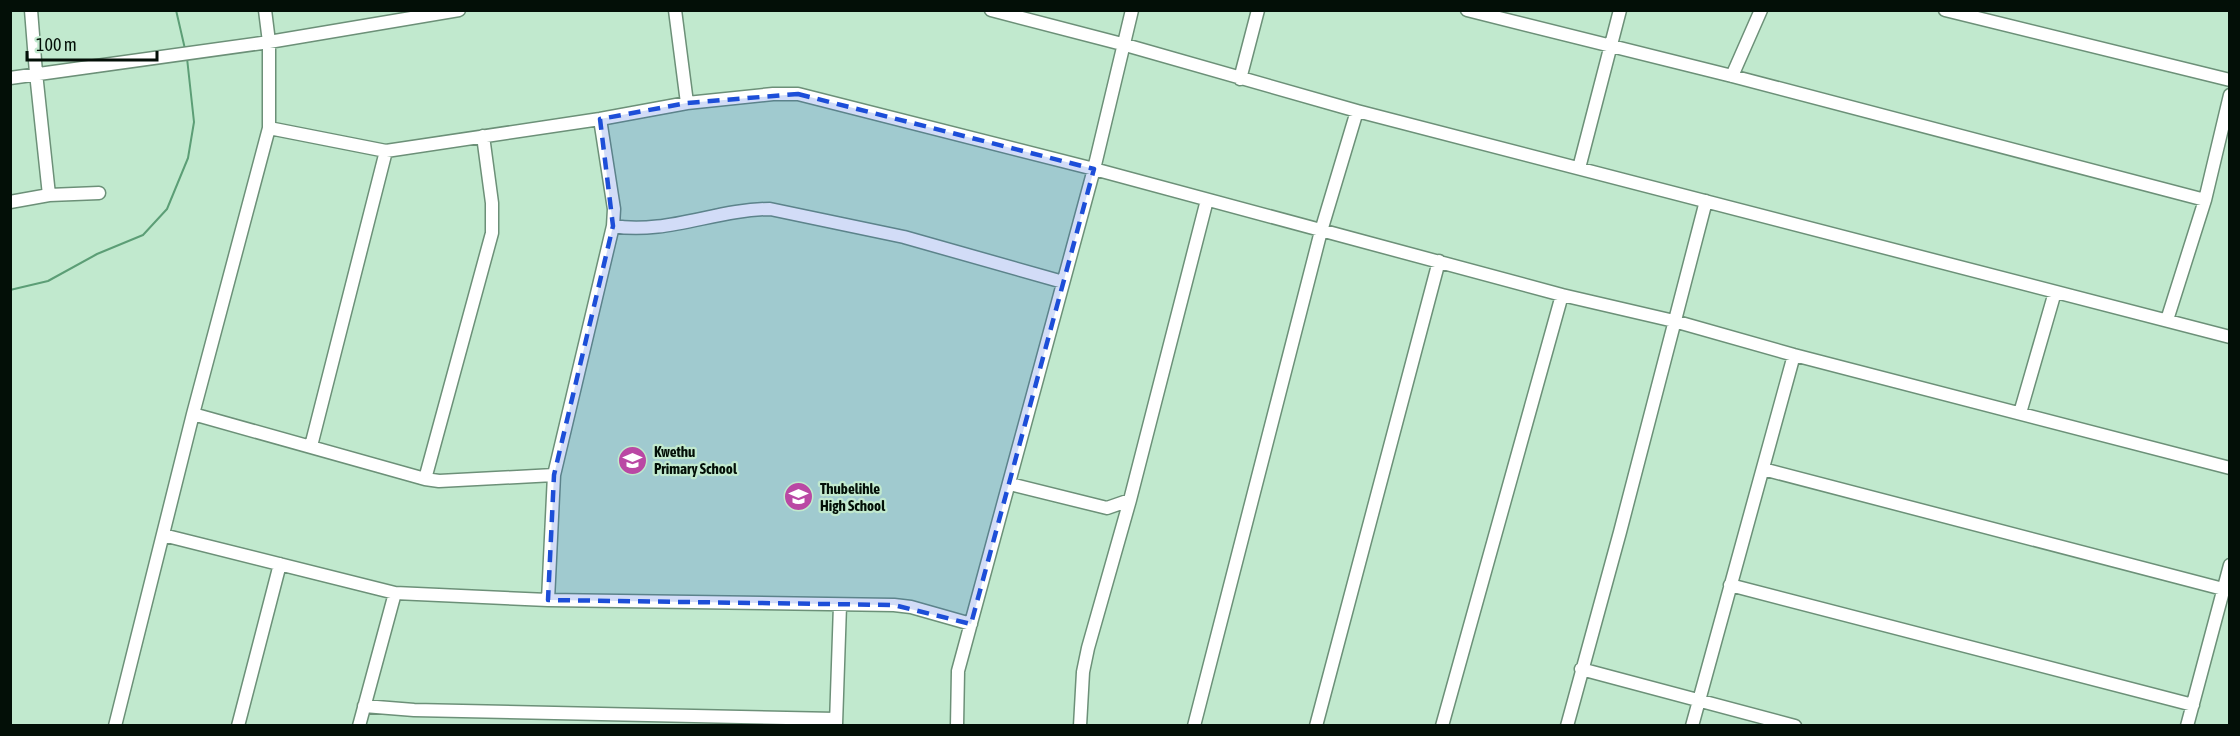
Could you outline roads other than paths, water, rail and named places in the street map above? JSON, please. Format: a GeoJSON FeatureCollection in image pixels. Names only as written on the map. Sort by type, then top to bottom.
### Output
{"type":"FeatureCollection","features":[{"type":"Feature","properties":{"kind":"street"},"geometry":{"type":"LineString","coordinates":[[32,10],[36,74],[49,195]]}},
{"type":"Feature","properties":{"kind":"street"},"geometry":{"type":"LineString","coordinates":[[115,726],[193,414],[269,128],[269,42],[265,10]]}},
{"type":"Feature","properties":{"kind":"street"},"geometry":{"type":"LineString","coordinates":[[10,78],[269,42],[459,10]]}},
{"type":"Feature","properties":{"kind":"street"},"geometry":{"type":"LineString","coordinates":[[675,10],[687,103]]}},
{"type":"Feature","properties":{"kind":"street"},"geometry":{"type":"LineString","coordinates":[[991,10],[1122,44],[1357,111],[2229,337]]}},
{"type":"Feature","properties":{"kind":"street"},"geometry":{"type":"LineString","coordinates":[[957,726],[957,679],[1094,169],[1122,44],[1132,10]]}},
{"type":"Feature","properties":{"kind":"street"},"geometry":{"type":"LineString","coordinates":[[1240,79],[1258,10]]}},
{"type":"Feature","properties":{"kind":"street"},"geometry":{"type":"LineString","coordinates":[[1467,10],[1732,76],[2205,200]]}},
{"type":"Feature","properties":{"kind":"street"},"geometry":{"type":"LineString","coordinates":[[1579,168],[1620,10]]}},
{"type":"Feature","properties":{"kind":"street"},"geometry":{"type":"LineString","coordinates":[[1732,76],[1761,10]]}},
{"type":"Feature","properties":{"kind":"street"},"geometry":{"type":"LineString","coordinates":[[1945,10],[2229,80]]}},
{"type":"Feature","properties":{"kind":"street"},"geometry":{"type":"LineString","coordinates":[[269,128],[386,152],[600,119],[687,103],[773,94],[798,94],[1094,169],[1562,295],[1674,321],[1794,355],[2229,468]]}},
{"type":"Feature","properties":{"kind":"street"},"geometry":{"type":"LineString","coordinates":[[2167,320],[2205,200],[2229,95]]}},
{"type":"Feature","properties":{"kind":"street"},"geometry":{"type":"LineString","coordinates":[[1194,726],[1321,231],[1357,111]]}},
{"type":"Feature","properties":{"kind":"street"},"geometry":{"type":"LineString","coordinates":[[548,600],[554,475],[613,226],[614,208],[600,119]]}},
{"type":"Feature","properties":{"kind":"street"},"geometry":{"type":"LineString","coordinates":[[425,479],[492,233],[492,203],[483,136]]}},
{"type":"Feature","properties":{"kind":"street"},"geometry":{"type":"LineString","coordinates":[[311,446],[386,152]]}},
{"type":"Feature","properties":{"kind":"street"},"geometry":{"type":"LineString","coordinates":[[10,202],[49,195],[99,193]]}},
{"type":"Feature","properties":{"kind":"street"},"geometry":{"type":"LineString","coordinates":[[1080,726],[1083,672],[1207,200]]}},
{"type":"Feature","properties":{"kind":"street"},"geometry":{"type":"LineString","coordinates":[[1567,726],[1706,201]]}},
{"type":"Feature","properties":{"kind":"street"},"geometry":{"type":"LineString","coordinates":[[613,226],[629,229],[654,227],[747,210],[770,209],[904,237],[1063,282]]}},
{"type":"Feature","properties":{"kind":"street"},"geometry":{"type":"LineString","coordinates":[[1316,726],[1439,261]]}},
{"type":"Feature","properties":{"kind":"street"},"geometry":{"type":"LineString","coordinates":[[2020,412],[2055,292]]}},
{"type":"Feature","properties":{"kind":"street"},"geometry":{"type":"LineString","coordinates":[[1442,726],[1562,295]]}},
{"type":"Feature","properties":{"kind":"street"},"geometry":{"type":"LineString","coordinates":[[1692,726],[1794,355]]}},
{"type":"Feature","properties":{"kind":"street"},"geometry":{"type":"LineString","coordinates":[[193,414],[425,479],[439,481],[554,475]]}},
{"type":"Feature","properties":{"kind":"street"},"geometry":{"type":"LineString","coordinates":[[1763,469],[2223,589]]}},
{"type":"Feature","properties":{"kind":"street"},"geometry":{"type":"LineString","coordinates":[[1010,484],[1107,508],[1130,500]]}},
{"type":"Feature","properties":{"kind":"street"},"geometry":{"type":"LineString","coordinates":[[162,535],[395,593],[548,600],[903,606],[971,624]]}},
{"type":"Feature","properties":{"kind":"street"},"geometry":{"type":"LineString","coordinates":[[238,726],[279,564]]}},
{"type":"Feature","properties":{"kind":"street"},"geometry":{"type":"LineString","coordinates":[[2187,726],[2229,565]]}},
{"type":"Feature","properties":{"kind":"street"},"geometry":{"type":"LineString","coordinates":[[1730,585],[2193,705]]}},
{"type":"Feature","properties":{"kind":"street"},"geometry":{"type":"LineString","coordinates":[[359,726],[395,593]]}},
{"type":"Feature","properties":{"kind":"street"},"geometry":{"type":"LineString","coordinates":[[364,706],[414,710],[836,722],[840,605]]}},
{"type":"Feature","properties":{"kind":"street"},"geometry":{"type":"LineString","coordinates":[[1581,669],[1795,726]]}},
{"type":"Feature","properties":{"kind":"waterway"},"geometry":{"type":"LineString","coordinates":[[176,10],[185,49]]}},
{"type":"Feature","properties":{"kind":"waterway"},"geometry":{"type":"LineString","coordinates":[[10,290],[48,281],[97,254],[143,235],[167,209],[188,158],[194,122],[187,58]]}},
{"type":"Feature","properties":{"kind":"place","name":"Kwethu Primary School"},"geometry":{"type":"Point","coordinates":[633,460]}},
{"type":"Feature","properties":{"kind":"place","name":"Thubelihle High School"},"geometry":{"type":"Point","coordinates":[799,497]}}]}
